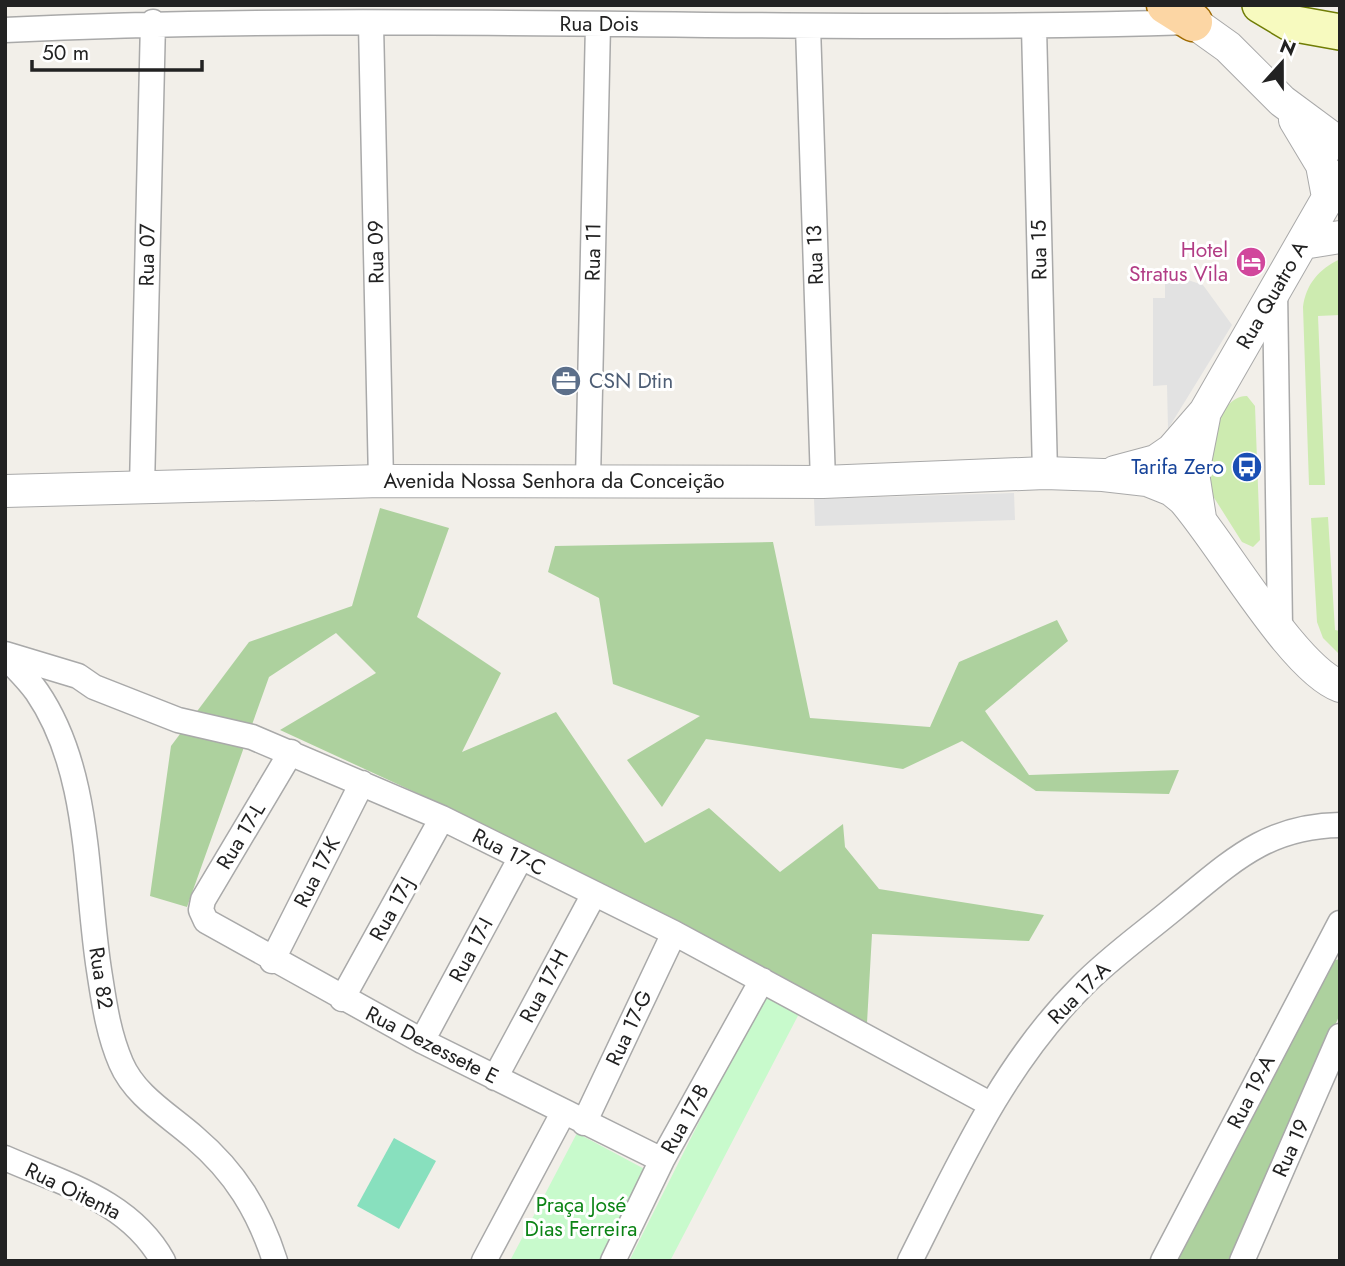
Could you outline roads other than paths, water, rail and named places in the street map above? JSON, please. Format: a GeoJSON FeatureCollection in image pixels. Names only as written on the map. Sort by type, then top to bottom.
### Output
{"type":"FeatureCollection","features":[{"type":"Feature","properties":{"kind":"main road"},"geometry":{"type":"LineString","coordinates":[[1260,5],[1290,23],[1340,32]]}},
{"type":"Feature","properties":{"kind":"street","name":"Rua Dois"},"geometry":{"type":"LineString","coordinates":[[5,30],[153,22],[1034,27],[1180,13]]}},
{"type":"Feature","properties":{"kind":"street"},"geometry":{"type":"LineString","coordinates":[[1180,13],[1228,47],[1282,101],[1340,144]]}},
{"type":"Feature","properties":{"kind":"street","name":"Rua 07"},"geometry":{"type":"LineString","coordinates":[[142,487],[153,22]]}},
{"type":"Feature","properties":{"kind":"street","name":"Rua 09"},"geometry":{"type":"LineString","coordinates":[[371,24],[381,481]]}},
{"type":"Feature","properties":{"kind":"street","name":"Rua 11"},"geometry":{"type":"LineString","coordinates":[[588,480],[598,24]]}},
{"type":"Feature","properties":{"kind":"street","name":"Rua 13"},"geometry":{"type":"LineString","coordinates":[[808,27],[823,482]]}},
{"type":"Feature","properties":{"kind":"street","name":"Rua 15"},"geometry":{"type":"LineString","coordinates":[[1034,27],[1045,474]]}},
{"type":"Feature","properties":{"kind":"street"},"geometry":{"type":"LineString","coordinates":[[1282,101],[1319,158],[1334,187]]}},
{"type":"Feature","properties":{"kind":"street","name":"Rua Quatro A"},"geometry":{"type":"LineString","coordinates":[[1103,475],[1156,461],[1172,450],[1205,412],[1334,187]]}},
{"type":"Feature","properties":{"kind":"street"},"geometry":{"type":"LineString","coordinates":[[1303,243],[1340,237]]}},
{"type":"Feature","properties":{"kind":"street"},"geometry":{"type":"LineString","coordinates":[[1275,289],[1280,627]]}},
{"type":"Feature","properties":{"kind":"street","name":"Rua Quatro A"},"geometry":{"type":"LineString","coordinates":[[1200,518],[1194,473],[1205,412]]}},
{"type":"Feature","properties":{"kind":"street","name":"Avenida Nossa Senhora da Conceição"},"geometry":{"type":"LineString","coordinates":[[5,491],[381,481],[823,482],[1045,474],[1103,475]]}},
{"type":"Feature","properties":{"kind":"street"},"geometry":{"type":"LineString","coordinates":[[1103,475],[1160,484],[1172,489],[1200,518],[1308,664],[1328,681],[1340,685]]}},
{"type":"Feature","properties":{"kind":"street","name":"Rua 17-C"},"geometry":{"type":"LineString","coordinates":[[5,655],[78,676],[94,687],[178,720],[252,737],[442,818],[674,933],[990,1104]]}},
{"type":"Feature","properties":{"kind":"street","name":"Rua 82"},"geometry":{"type":"LineString","coordinates":[[5,655],[36,691],[67,755],[79,805],[108,1025],[123,1067],[146,1097],[195,1138],[240,1184],[260,1220],[275,1261]]}},
{"type":"Feature","properties":{"kind":"street","name":"Rua 17-L"},"geometry":{"type":"LineString","coordinates":[[206,921],[201,910],[203,900],[291,752]]}},
{"type":"Feature","properties":{"kind":"street","name":"Rua 17-K"},"geometry":{"type":"LineString","coordinates":[[272,961],[362,783]]}},
{"type":"Feature","properties":{"kind":"street","name":"Rua 17-J"},"geometry":{"type":"LineString","coordinates":[[342,999],[442,818]]}},
{"type":"Feature","properties":{"kind":"street","name":"Rua 17-A"},"geometry":{"type":"LineString","coordinates":[[910,1261],[990,1104],[1036,1039],[1082,986],[1225,866],[1278,834],[1296,828],[1340,825]]}},
{"type":"Feature","properties":{"kind":"street","name":"Rua 17-I"},"geometry":{"type":"LineString","coordinates":[[422,1041],[520,859]]}},
{"type":"Feature","properties":{"kind":"street","name":"Rua 17-H"},"geometry":{"type":"LineString","coordinates":[[495,1078],[594,894]]}},
{"type":"Feature","properties":{"kind":"street","name":"Rua Dezessete E"},"geometry":{"type":"LineString","coordinates":[[206,921],[272,961],[422,1041],[662,1160]]}},
{"type":"Feature","properties":{"kind":"street","name":"Rua 17-G"},"geometry":{"type":"LineString","coordinates":[[484,1261],[573,1118],[674,933]]}},
{"type":"Feature","properties":{"kind":"street","name":"Rua 19-A"},"geometry":{"type":"LineString","coordinates":[[1163,1261],[1337,934]]}},
{"type":"Feature","properties":{"kind":"street","name":"Rua 17-B"},"geometry":{"type":"LineString","coordinates":[[613,1261],[662,1160],[762,980]]}},
{"type":"Feature","properties":{"kind":"street","name":"Rua 19"},"geometry":{"type":"LineString","coordinates":[[1242,1261],[1340,1036]]}},
{"type":"Feature","properties":{"kind":"street","name":"Rua Oitenta"},"geometry":{"type":"LineString","coordinates":[[5,1158],[112,1206],[139,1229],[163,1261]]}},
{"type":"Feature","properties":{"kind":"place","name":"Hotel Stratus Vila"},"geometry":{"type":"Point","coordinates":[1251,262]}},
{"type":"Feature","properties":{"kind":"place","name":"CSN Dtin"},"geometry":{"type":"Point","coordinates":[566,381]}},
{"type":"Feature","properties":{"kind":"place","name":"Tarifa Zero"},"geometry":{"type":"Point","coordinates":[1247,467]}},
{"type":"Feature","properties":{"kind":"park label","name":"Praça José Dias Ferreira"},"geometry":{"type":"Point","coordinates":[581,1217]}}]}
